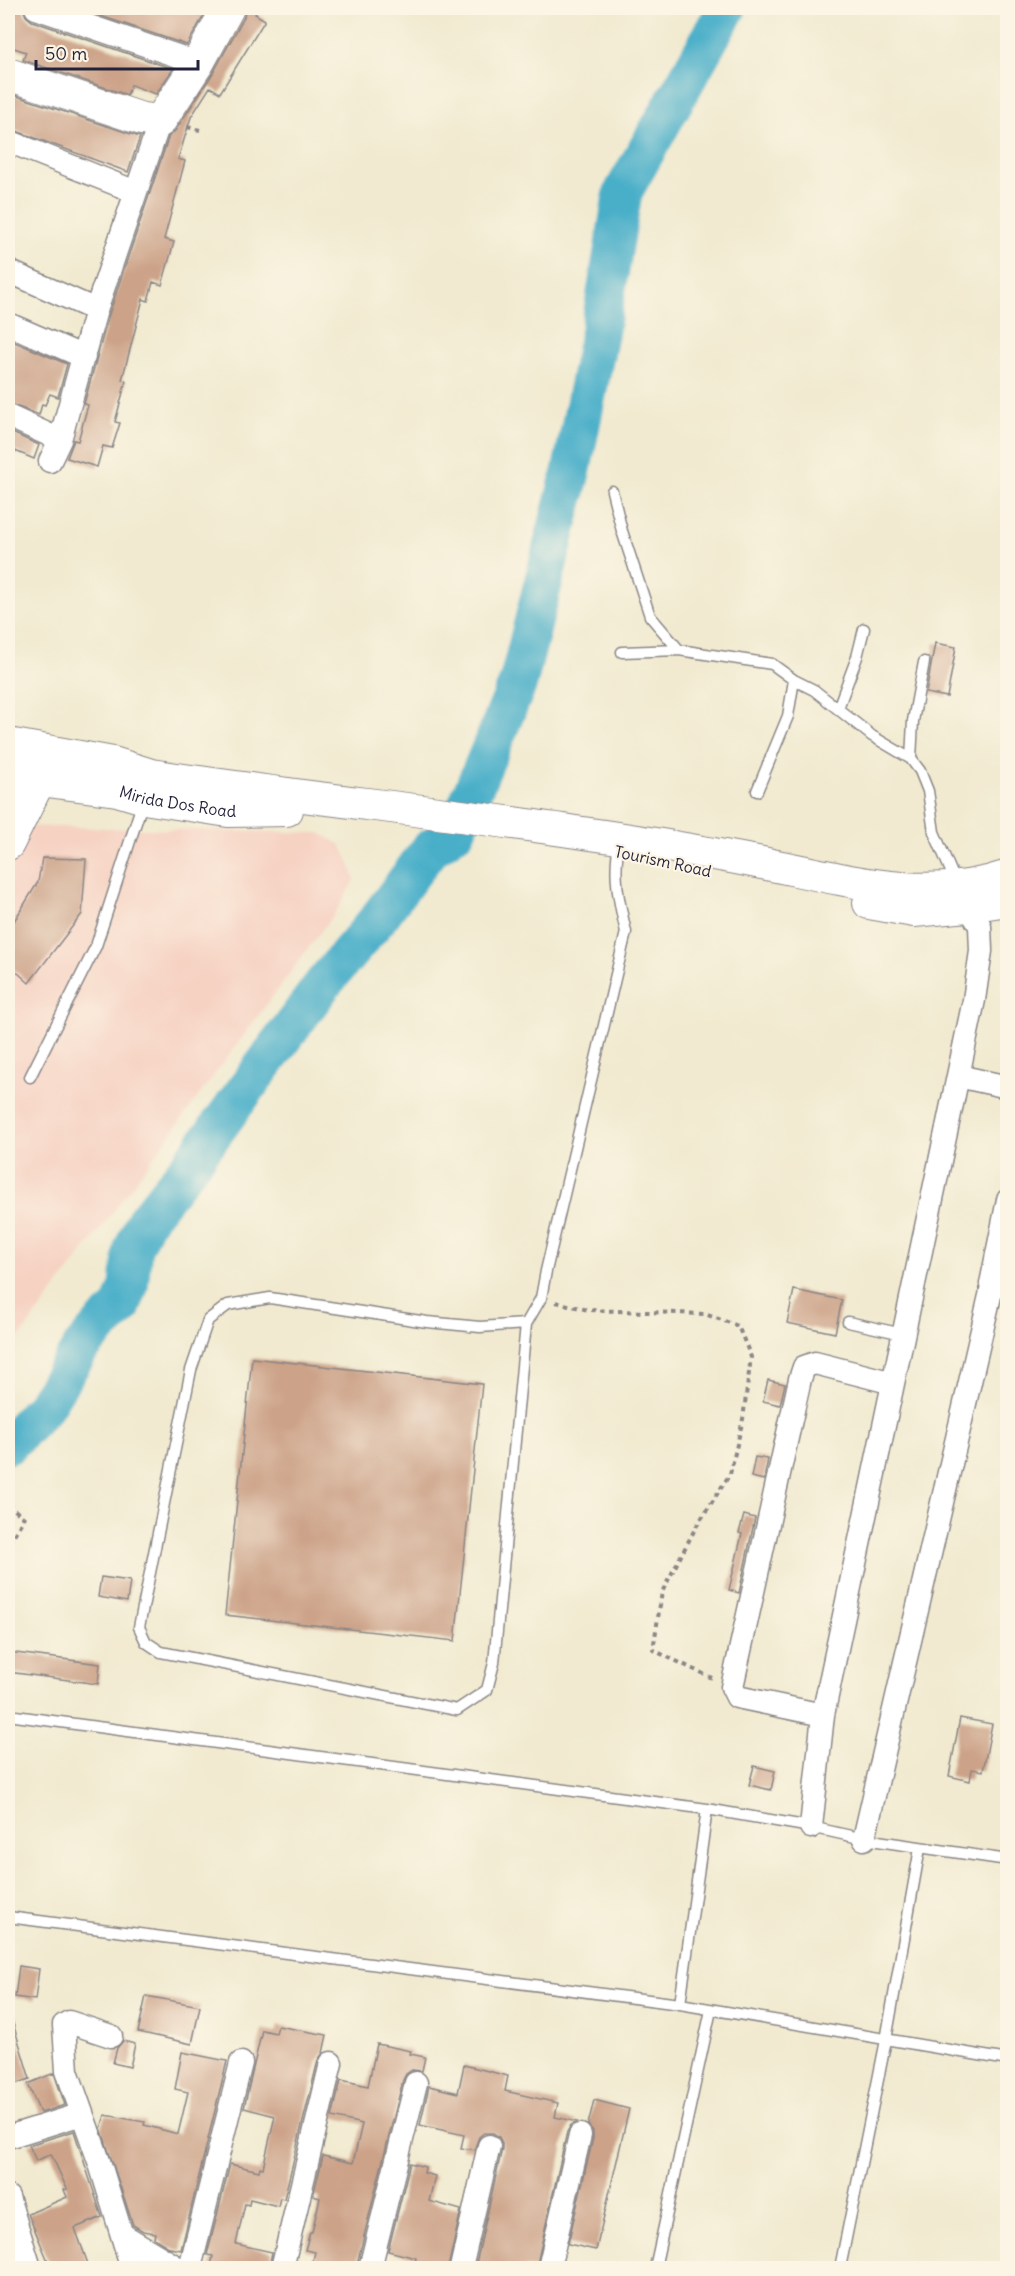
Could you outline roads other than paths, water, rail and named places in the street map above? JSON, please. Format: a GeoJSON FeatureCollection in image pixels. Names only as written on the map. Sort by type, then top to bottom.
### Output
{"type":"FeatureCollection","features":[{"type":"Feature","properties":{"kind":"main road"},"geometry":{"type":"LineString","coordinates":[[8,74],[142,119],[160,121],[198,63],[228,8]]}},
{"type":"Feature","properties":{"kind":"main road"},"geometry":{"type":"LineString","coordinates":[[8,744],[44,765]]}},
{"type":"Feature","properties":{"kind":"main road","name":"Mirida Dos Road"},"geometry":{"type":"LineString","coordinates":[[44,765],[93,759],[148,786]]}},
{"type":"Feature","properties":{"kind":"main road"},"geometry":{"type":"LineString","coordinates":[[8,776],[44,765]]}},
{"type":"Feature","properties":{"kind":"main road"},"geometry":{"type":"LineString","coordinates":[[8,844],[44,765]]}},
{"type":"Feature","properties":{"kind":"main road","name":"Mirida Dos Road"},"geometry":{"type":"LineString","coordinates":[[44,765],[117,790],[148,786],[231,787],[317,803]]}},
{"type":"Feature","properties":{"kind":"main road","name":"Tourism Road"},"geometry":{"type":"LineString","coordinates":[[317,803],[759,862],[863,884],[963,897],[1008,900]]}},
{"type":"Feature","properties":{"kind":"main road","name":"Tourism Road"},"geometry":{"type":"LineString","coordinates":[[619,845],[781,888],[914,911],[963,897]]}},
{"type":"Feature","properties":{"kind":"main road"},"geometry":{"type":"LineString","coordinates":[[963,897],[990,882],[1008,876]]}},
{"type":"Feature","properties":{"kind":"street"},"geometry":{"type":"LineString","coordinates":[[36,8],[198,63]]}},
{"type":"Feature","properties":{"kind":"street"},"geometry":{"type":"LineString","coordinates":[[50,461],[60,440],[96,310],[160,121]]}},
{"type":"Feature","properties":{"kind":"street"},"geometry":{"type":"LineString","coordinates":[[8,141],[136,192]]}},
{"type":"Feature","properties":{"kind":"street"},"geometry":{"type":"LineString","coordinates":[[8,271],[96,310]]}},
{"type":"Feature","properties":{"kind":"street"},"geometry":{"type":"LineString","coordinates":[[8,324],[84,357]]}},
{"type":"Feature","properties":{"kind":"street"},"geometry":{"type":"LineString","coordinates":[[8,416],[60,440]]}},
{"type":"Feature","properties":{"kind":"street"},"geometry":{"type":"LineString","coordinates":[[811,1827],[823,1715],[974,1000],[981,951],[980,926],[963,897]]}},
{"type":"Feature","properties":{"kind":"street"},"geometry":{"type":"LineString","coordinates":[[958,1076],[1008,1087]]}},
{"type":"Feature","properties":{"kind":"street"},"geometry":{"type":"LineString","coordinates":[[864,1839],[992,1287],[1008,1200]]}},
{"type":"Feature","properties":{"kind":"street"},"geometry":{"type":"LineString","coordinates":[[823,1715],[736,1697],[732,1688],[804,1367],[815,1363],[893,1383]]}},
{"type":"Feature","properties":{"kind":"street"},"geometry":{"type":"LineString","coordinates":[[111,2036],[69,2022],[64,2025],[67,2071],[132,2268]]}},
{"type":"Feature","properties":{"kind":"street"},"geometry":{"type":"LineString","coordinates":[[190,2268],[241,2063]]}},
{"type":"Feature","properties":{"kind":"street"},"geometry":{"type":"LineString","coordinates":[[282,2268],[331,2063]]}},
{"type":"Feature","properties":{"kind":"street"},"geometry":{"type":"LineString","coordinates":[[370,2268],[416,2083]]}},
{"type":"Feature","properties":{"kind":"street"},"geometry":{"type":"LineString","coordinates":[[8,2137],[82,2114]]}},
{"type":"Feature","properties":{"kind":"street"},"geometry":{"type":"LineString","coordinates":[[549,2268],[580,2135]]}},
{"type":"Feature","properties":{"kind":"street"},"geometry":{"type":"LineString","coordinates":[[461,2268],[489,2146]]}},
{"type":"Feature","properties":{"kind":"street"},"geometry":{"type":"LineString","coordinates":[[8,2197],[21,2261]]}},
{"type":"Feature","properties":{"kind":"street"},"geometry":{"type":"LineString","coordinates":[[123,2235],[178,2268]]}},
{"type":"Feature","properties":{"kind":"lane"},"geometry":{"type":"LineString","coordinates":[[612,491],[622,531],[650,616],[679,650]]}},
{"type":"Feature","properties":{"kind":"lane"},"geometry":{"type":"LineString","coordinates":[[838,708],[857,657],[864,629]]}},
{"type":"Feature","properties":{"kind":"lane"},"geometry":{"type":"LineString","coordinates":[[622,652],[679,650],[772,664],[794,680],[814,690],[872,736],[911,759],[920,771],[928,791],[934,832],[963,897]]}},
{"type":"Feature","properties":{"kind":"lane"},"geometry":{"type":"LineString","coordinates":[[911,759],[913,721],[924,662]]}},
{"type":"Feature","properties":{"kind":"lane"},"geometry":{"type":"LineString","coordinates":[[757,791],[788,716],[794,680]]}},
{"type":"Feature","properties":{"kind":"lane"},"geometry":{"type":"LineString","coordinates":[[30,1077],[96,946],[148,786]]}},
{"type":"Feature","properties":{"kind":"lane"},"geometry":{"type":"LineString","coordinates":[[525,1324],[480,1327],[427,1322],[270,1298],[228,1305],[208,1320],[191,1370],[140,1627],[146,1642],[161,1652],[457,1710],[487,1690],[494,1663],[525,1324],[541,1298],[626,932],[617,895],[619,845]]}},
{"type":"Feature","properties":{"kind":"lane"},"geometry":{"type":"LineString","coordinates":[[848,1322],[903,1334]]}},
{"type":"Feature","properties":{"kind":"lane"},"geometry":{"type":"LineString","coordinates":[[8,1715],[707,1809],[811,1827],[864,1839],[1008,1860]]}},
{"type":"Feature","properties":{"kind":"lane"},"geometry":{"type":"LineString","coordinates":[[680,2004],[707,1809]]}},
{"type":"Feature","properties":{"kind":"lane"},"geometry":{"type":"LineString","coordinates":[[840,2268],[886,2040],[920,1848]]}},
{"type":"Feature","properties":{"kind":"lane"},"geometry":{"type":"LineString","coordinates":[[8,1917],[680,2004],[1008,2060]]}},
{"type":"Feature","properties":{"kind":"lane"},"geometry":{"type":"LineString","coordinates":[[655,2268],[711,2010]]}},
{"type":"Feature","properties":{"kind":"waterway"},"geometry":{"type":"LineString","coordinates":[[8,1445],[44,1407],[81,1348],[102,1324],[121,1308],[129,1286],[133,1248],[145,1221],[196,1157],[323,984],[377,920],[430,849],[456,831],[518,683],[572,468],[599,335],[623,192],[727,8]]}}]}
